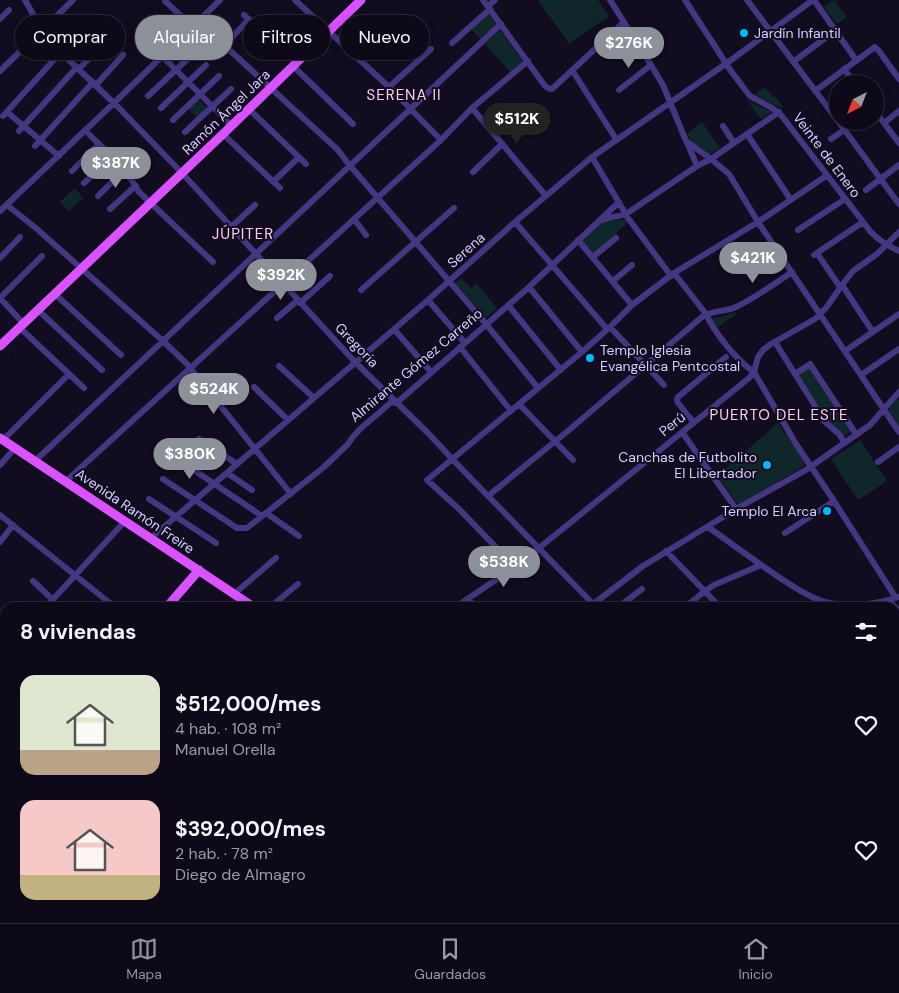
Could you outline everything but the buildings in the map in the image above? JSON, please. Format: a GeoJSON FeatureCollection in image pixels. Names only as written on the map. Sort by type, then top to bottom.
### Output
{"type":"FeatureCollection","features":[{"type":"Feature","properties":{"kind":"main road","name":"Ramón Ángel Jara"},"geometry":{"type":"LineString","coordinates":[[330,30],[360,0]]}},
{"type":"Feature","properties":{"kind":"main road","name":"Ramón Ángel Jara"},"geometry":{"type":"LineString","coordinates":[[0,346],[299,60]]}},
{"type":"Feature","properties":{"kind":"main road","name":"Avenida Ramón Freire"},"geometry":{"type":"LineString","coordinates":[[2,439],[246,602]]}},
{"type":"Feature","properties":{"kind":"main road"},"geometry":{"type":"LineString","coordinates":[[171,602],[199,570]]}},
{"type":"Feature","properties":{"kind":"street","name":"Gregoria"},"geometry":{"type":"LineString","coordinates":[[25,0],[34,15]]}},
{"type":"Feature","properties":{"kind":"street"},"geometry":{"type":"LineString","coordinates":[[58,15],[74,0]]}},
{"type":"Feature","properties":{"kind":"street"},"geometry":{"type":"LineString","coordinates":[[204,15],[220,0]]}},
{"type":"Feature","properties":{"kind":"street"},"geometry":{"type":"LineString","coordinates":[[295,0],[311,15]]}},
{"type":"Feature","properties":{"kind":"street"},"geometry":{"type":"LineString","coordinates":[[483,0],[545,86],[552,89],[624,22]]}},
{"type":"Feature","properties":{"kind":"street"},"geometry":{"type":"LineString","coordinates":[[452,43],[495,0]]}},
{"type":"Feature","properties":{"kind":"street"},"geometry":{"type":"LineString","coordinates":[[610,0],[651,65],[670,101],[698,166]]}},
{"type":"Feature","properties":{"kind":"street","name":"Veinte de Enero"},"geometry":{"type":"LineString","coordinates":[[685,0],[731,72],[750,96],[779,112],[826,176],[876,238],[899,251]]}},
{"type":"Feature","properties":{"kind":"street"},"geometry":{"type":"LineString","coordinates":[[747,0],[829,109]]}},
{"type":"Feature","properties":{"kind":"street"},"geometry":{"type":"LineString","coordinates":[[814,0],[856,60]]}},
{"type":"Feature","properties":{"kind":"street","name":"Serena"},"geometry":{"type":"LineString","coordinates":[[151,538],[592,157],[814,0]]}},
{"type":"Feature","properties":{"kind":"street"},"geometry":{"type":"LineString","coordinates":[[165,1],[180,15]]}},
{"type":"Feature","properties":{"kind":"street"},"geometry":{"type":"LineString","coordinates":[[0,19],[9,10]]}},
{"type":"Feature","properties":{"kind":"street"},"geometry":{"type":"LineString","coordinates":[[35,461],[501,24]]}},
{"type":"Feature","properties":{"kind":"street"},"geometry":{"type":"LineString","coordinates":[[233,36],[243,25]]}},
{"type":"Feature","properties":{"kind":"street"},"geometry":{"type":"LineString","coordinates":[[793,62],[836,30]]}},
{"type":"Feature","properties":{"kind":"street"},"geometry":{"type":"LineString","coordinates":[[330,32],[389,87],[441,140]]}},
{"type":"Feature","properties":{"kind":"street"},"geometry":{"type":"LineString","coordinates":[[815,91],[875,47],[899,78]]}},
{"type":"Feature","properties":{"kind":"street"},"geometry":{"type":"LineString","coordinates":[[389,87],[431,49]]}},
{"type":"Feature","properties":{"kind":"street"},"geometry":{"type":"LineString","coordinates":[[233,54],[338,150],[538,388]]}},
{"type":"Feature","properties":{"kind":"street"},"geometry":{"type":"LineString","coordinates":[[0,71],[15,56]]}},
{"type":"Feature","properties":{"kind":"street"},"geometry":{"type":"LineString","coordinates":[[56,60],[5,114],[38,143],[59,156]]}},
{"type":"Feature","properties":{"kind":"street","name":"Gregoria"},"geometry":{"type":"LineString","coordinates":[[69,60],[182,173],[355,362],[428,433],[589,602]]}},
{"type":"Feature","properties":{"kind":"street"},"geometry":{"type":"LineString","coordinates":[[21,129],[86,60]]}},
{"type":"Feature","properties":{"kind":"street"},"geometry":{"type":"LineString","coordinates":[[38,143],[118,60]]}},
{"type":"Feature","properties":{"kind":"street"},"geometry":{"type":"LineString","coordinates":[[0,211],[158,60]]}},
{"type":"Feature","properties":{"kind":"street"},"geometry":{"type":"LineString","coordinates":[[166,60],[232,126]]}},
{"type":"Feature","properties":{"kind":"street"},"geometry":{"type":"LineString","coordinates":[[148,96],[187,60]]}},
{"type":"Feature","properties":{"kind":"street"},"geometry":{"type":"LineString","coordinates":[[66,482],[441,140],[472,108],[528,61]]}},
{"type":"Feature","properties":{"kind":"street"},"geometry":{"type":"LineString","coordinates":[[161,108],[206,65]]}},
{"type":"Feature","properties":{"kind":"street"},"geometry":{"type":"LineString","coordinates":[[619,90],[651,65]]}},
{"type":"Feature","properties":{"kind":"street"},"geometry":{"type":"LineString","coordinates":[[293,66],[353,124]]}},
{"type":"Feature","properties":{"kind":"street"},"geometry":{"type":"LineString","coordinates":[[844,69],[848,75]]}},
{"type":"Feature","properties":{"kind":"street"},"geometry":{"type":"LineString","coordinates":[[572,70],[616,139]]}},
{"type":"Feature","properties":{"kind":"street"},"geometry":{"type":"LineString","coordinates":[[173,120],[219,76]]}},
{"type":"Feature","properties":{"kind":"street"},"geometry":{"type":"LineString","coordinates":[[185,132],[231,88]]}},
{"type":"Feature","properties":{"kind":"street"},"geometry":{"type":"LineString","coordinates":[[472,108],[546,196]]}},
{"type":"Feature","properties":{"kind":"street"},"geometry":{"type":"LineString","coordinates":[[249,109],[306,164]]}},
{"type":"Feature","properties":{"kind":"street"},"geometry":{"type":"LineString","coordinates":[[899,111],[884,123],[899,143]]}},
{"type":"Feature","properties":{"kind":"street","name":"Almirante Gómez Carreño"},"geometry":{"type":"LineString","coordinates":[[600,220],[626,214],[698,166],[712,159],[779,112]]}},
{"type":"Feature","properties":{"kind":"street"},"geometry":{"type":"LineString","coordinates":[[723,126],[734,143]]}},
{"type":"Feature","properties":{"kind":"street"},"geometry":{"type":"LineString","coordinates":[[85,130],[124,170],[139,192],[213,262]]}},
{"type":"Feature","properties":{"kind":"street"},"geometry":{"type":"LineString","coordinates":[[831,139],[844,130],[899,204]]}},
{"type":"Feature","properties":{"kind":"street"},"geometry":{"type":"LineString","coordinates":[[223,134],[280,188]]}},
{"type":"Feature","properties":{"kind":"street"},"geometry":{"type":"LineString","coordinates":[[746,134],[791,200]]}},
{"type":"Feature","properties":{"kind":"street"},"geometry":{"type":"LineString","coordinates":[[686,141],[712,159],[729,174],[758,222],[899,432]]}},
{"type":"Feature","properties":{"kind":"street"},"geometry":{"type":"LineString","coordinates":[[72,171],[99,144]]}},
{"type":"Feature","properties":{"kind":"street"},"geometry":{"type":"LineString","coordinates":[[473,172],[502,144]]}},
{"type":"Feature","properties":{"kind":"street"},"geometry":{"type":"LineString","coordinates":[[273,182],[299,157]]}},
{"type":"Feature","properties":{"kind":"street"},"geometry":{"type":"LineString","coordinates":[[592,157],[626,214],[706,314],[709,322],[733,353],[746,367],[754,372],[796,444],[898,597],[872,602]]}},
{"type":"Feature","properties":{"kind":"street"},"geometry":{"type":"LineString","coordinates":[[84,183],[111,158]]}},
{"type":"Feature","properties":{"kind":"street"},"geometry":{"type":"LineString","coordinates":[[866,190],[899,165]]}},
{"type":"Feature","properties":{"kind":"street"},"geometry":{"type":"LineString","coordinates":[[98,196],[124,170]]}},
{"type":"Feature","properties":{"kind":"street"},"geometry":{"type":"LineString","coordinates":[[515,567],[459,509],[427,480],[561,370],[632,305],[673,274],[758,222],[826,176]]}},
{"type":"Feature","properties":{"kind":"street"},"geometry":{"type":"LineString","coordinates":[[110,209],[136,186]]}},
{"type":"Feature","properties":{"kind":"street"},"geometry":{"type":"LineString","coordinates":[[798,230],[846,199]]}},
{"type":"Feature","properties":{"kind":"street","name":"Almirante Gómez Carreño"},"geometry":{"type":"LineString","coordinates":[[194,500],[236,528],[247,528],[324,467],[348,444],[360,429],[391,402],[396,403],[400,400],[529,287],[619,202]]}},
{"type":"Feature","properties":{"kind":"street"},"geometry":{"type":"LineString","coordinates":[[7,205],[163,341],[190,368],[290,494]]}},
{"type":"Feature","properties":{"kind":"street"},"geometry":{"type":"LineString","coordinates":[[232,227],[255,205]]}},
{"type":"Feature","properties":{"kind":"street"},"geometry":{"type":"LineString","coordinates":[[361,290],[454,208]]}},
{"type":"Feature","properties":{"kind":"street"},"geometry":{"type":"LineString","coordinates":[[354,219],[366,235]]}},
{"type":"Feature","properties":{"kind":"street"},"geometry":{"type":"LineString","coordinates":[[515,222],[609,328],[664,385]]}},
{"type":"Feature","properties":{"kind":"street"},"geometry":{"type":"LineString","coordinates":[[863,222],[816,254],[873,332]]}},
{"type":"Feature","properties":{"kind":"street","name":"Perú"},"geometry":{"type":"LineString","coordinates":[[462,602],[515,567],[749,378],[754,372],[756,361],[760,354],[767,347],[820,315],[852,271],[877,254],[899,232]]}},
{"type":"Feature","properties":{"kind":"street"},"geometry":{"type":"LineString","coordinates":[[0,258],[20,238]]}},
{"type":"Feature","properties":{"kind":"street"},"geometry":{"type":"LineString","coordinates":[[593,257],[616,238]]}},
{"type":"Feature","properties":{"kind":"street"},"geometry":{"type":"LineString","coordinates":[[578,240],[632,305]]}},
{"type":"Feature","properties":{"kind":"street"},"geometry":{"type":"LineString","coordinates":[[42,256],[0,298],[22,326],[84,388]]}},
{"type":"Feature","properties":{"kind":"street"},"geometry":{"type":"LineString","coordinates":[[613,281],[632,265]]}},
{"type":"Feature","properties":{"kind":"street"},"geometry":{"type":"LineString","coordinates":[[488,496],[706,314],[734,308],[792,272]]}},
{"type":"Feature","properties":{"kind":"street"},"geometry":{"type":"LineString","coordinates":[[278,318],[330,276]]}},
{"type":"Feature","properties":{"kind":"street"},"geometry":{"type":"LineString","coordinates":[[529,287],[582,352]]}},
{"type":"Feature","properties":{"kind":"street"},"geometry":{"type":"LineString","coordinates":[[55,294],[121,355]]}},
{"type":"Feature","properties":{"kind":"street"},"geometry":{"type":"LineString","coordinates":[[428,300],[511,411]]}},
{"type":"Feature","properties":{"kind":"street"},"geometry":{"type":"LineString","coordinates":[[508,305],[561,370]]}},
{"type":"Feature","properties":{"kind":"street"},"geometry":{"type":"LineString","coordinates":[[38,310],[102,370]]}},
{"type":"Feature","properties":{"kind":"street"},"geometry":{"type":"LineString","coordinates":[[845,351],[899,314]]}},
{"type":"Feature","properties":{"kind":"street"},"geometry":{"type":"LineString","coordinates":[[394,329],[431,372]]}},
{"type":"Feature","properties":{"kind":"street"},"geometry":{"type":"LineString","coordinates":[[775,342],[826,422],[839,434],[844,442]]}},
{"type":"Feature","properties":{"kind":"street"},"geometry":{"type":"LineString","coordinates":[[860,375],[899,350]]}},
{"type":"Feature","properties":{"kind":"street"},"geometry":{"type":"LineString","coordinates":[[694,423],[678,403],[678,397],[726,357]]}},
{"type":"Feature","properties":{"kind":"street"},"geometry":{"type":"LineString","coordinates":[[795,374],[812,363],[856,434]]}},
{"type":"Feature","properties":{"kind":"street"},"geometry":{"type":"LineString","coordinates":[[279,366],[314,398]]}},
{"type":"Feature","properties":{"kind":"street"},"geometry":{"type":"LineString","coordinates":[[2,439],[69,374]]}},
{"type":"Feature","properties":{"kind":"street"},"geometry":{"type":"LineString","coordinates":[[254,387],[288,420]]}},
{"type":"Feature","properties":{"kind":"street"},"geometry":{"type":"LineString","coordinates":[[598,602],[633,573],[666,552],[736,509],[806,470],[870,425],[899,392]]}},
{"type":"Feature","properties":{"kind":"street"},"geometry":{"type":"LineString","coordinates":[[519,404],[573,460]]}},
{"type":"Feature","properties":{"kind":"street"},"geometry":{"type":"LineString","coordinates":[[682,432],[736,509]]}},
{"type":"Feature","properties":{"kind":"street"},"geometry":{"type":"LineString","coordinates":[[199,439],[237,464]]}},
{"type":"Feature","properties":{"kind":"street"},"geometry":{"type":"LineString","coordinates":[[878,462],[899,447]]}},
{"type":"Feature","properties":{"kind":"street"},"geometry":{"type":"LineString","coordinates":[[0,465],[15,448]]}},
{"type":"Feature","properties":{"kind":"street"},"geometry":{"type":"LineString","coordinates":[[182,462],[299,536]]}},
{"type":"Feature","properties":{"kind":"street"},"geometry":{"type":"LineString","coordinates":[[226,473],[252,490]]}},
{"type":"Feature","properties":{"kind":"street"},"geometry":{"type":"LineString","coordinates":[[163,479],[194,500]]}},
{"type":"Feature","properties":{"kind":"street"},"geometry":{"type":"LineString","coordinates":[[149,499],[216,543]]}},
{"type":"Feature","properties":{"kind":"street"},"geometry":{"type":"LineString","coordinates":[[785,533],[834,501]]}},
{"type":"Feature","properties":{"kind":"street"},"geometry":{"type":"LineString","coordinates":[[0,515],[76,575],[104,602]]}},
{"type":"Feature","properties":{"kind":"street"},"geometry":{"type":"LineString","coordinates":[[33,581],[52,600],[125,521]]}},
{"type":"Feature","properties":{"kind":"street"},"geometry":{"type":"LineString","coordinates":[[0,542],[13,525]]}},
{"type":"Feature","properties":{"kind":"street"},"geometry":{"type":"LineString","coordinates":[[708,527],[800,591],[824,602]]}},
{"type":"Feature","properties":{"kind":"street"},"geometry":{"type":"LineString","coordinates":[[666,552],[715,602]]}},
{"type":"Feature","properties":{"kind":"street"},"geometry":{"type":"LineString","coordinates":[[234,594],[276,558]]}},
{"type":"Feature","properties":{"kind":"street"},"geometry":{"type":"LineString","coordinates":[[691,602],[714,585],[761,565]]}},
{"type":"Feature","properties":{"kind":"street"},"geometry":{"type":"LineString","coordinates":[[276,602],[298,584]]}},
{"type":"Feature","properties":{"kind":"street"},"geometry":{"type":"LineString","coordinates":[[626,602],[642,589]]}},
{"type":"Feature","properties":{"kind":"street"},"geometry":{"type":"LineString","coordinates":[[468,598],[471,602]]}},
{"type":"Feature","properties":{"kind":"green space"},"geometry":{"type":"Polygon","coordinates":[[[538,0],[598,0],[609,16],[569,44],[538,0]]]}},
{"type":"Feature","properties":{"kind":"green space"},"geometry":{"type":"Polygon","coordinates":[[[834,0],[847,17],[837,24],[824,7],[834,0]]]}},
{"type":"Feature","properties":{"kind":"green space"},"geometry":{"type":"Polygon","coordinates":[[[488,13],[497,25],[480,39],[471,29],[488,13]]]}},
{"type":"Feature","properties":{"kind":"green space"},"geometry":{"type":"Polygon","coordinates":[[[500,30],[522,62],[510,72],[485,44],[500,30]]]}},
{"type":"Feature","properties":{"kind":"green space"},"geometry":{"type":"Polygon","coordinates":[[[765,87],[783,106],[781,108],[764,100],[755,93],[765,87]]]}},
{"type":"Feature","properties":{"kind":"green space"},"geometry":{"type":"Polygon","coordinates":[[[198,99],[207,108],[197,117],[188,109],[198,99]]]}},
{"type":"Feature","properties":{"kind":"green space"},"geometry":{"type":"Polygon","coordinates":[[[746,99],[756,105],[772,112],[761,119],[746,99]]]}},
{"type":"Feature","properties":{"kind":"green space"},"geometry":{"type":"Polygon","coordinates":[[[702,122],[720,148],[710,154],[690,140],[687,134],[702,122]]]}},
{"type":"Feature","properties":{"kind":"green space"},"geometry":{"type":"Polygon","coordinates":[[[75,188],[83,198],[69,211],[60,202],[75,188]]]}},
{"type":"Feature","properties":{"kind":"green space"},"geometry":{"type":"Polygon","coordinates":[[[626,219],[628,222],[616,233],[617,235],[594,255],[581,240],[601,223],[626,219]]]}},
{"type":"Feature","properties":{"kind":"green space"},"geometry":{"type":"Polygon","coordinates":[[[461,278],[471,288],[476,283],[497,308],[486,318],[455,283],[461,278]]]}},
{"type":"Feature","properties":{"kind":"green space"},"geometry":{"type":"Polygon","coordinates":[[[735,312],[736,314],[717,328],[710,318],[724,316],[735,312]]]}},
{"type":"Feature","properties":{"kind":"green space"},"geometry":{"type":"Polygon","coordinates":[[[807,368],[810,369],[851,432],[843,437],[831,425],[799,375],[807,368]]]}},
{"type":"Feature","properties":{"kind":"green space"},"geometry":{"type":"Polygon","coordinates":[[[899,398],[899,426],[889,411],[890,407],[899,398]]]}},
{"type":"Feature","properties":{"kind":"green space","name":"Canchas de Futbolito El Libertador"},"geometry":{"type":"Polygon","coordinates":[[[778,423],[805,463],[803,467],[738,505],[717,476],[778,423]]]}},
{"type":"Feature","properties":{"kind":"green space"},"geometry":{"type":"Polygon","coordinates":[[[860,440],[887,481],[858,500],[831,459],[860,440]]]}},
{"type":"Feature","properties":{"kind":"waterway"},"geometry":{"type":"LineString","coordinates":[[0,307],[9,322],[10,328]]}},
{"type":"Feature","properties":{"kind":"waterway"},"geometry":{"type":"LineString","coordinates":[[0,378],[5,369],[14,338]]}},
{"type":"Feature","properties":{"kind":"place","name":"Jardín Infantil"},"geometry":{"type":"Point","coordinates":[744,33]}},
{"type":"Feature","properties":{"kind":"place","name":"Templo Iglesia Evangélica Pentcostal"},"geometry":{"type":"Point","coordinates":[590,358]}},
{"type":"Feature","properties":{"kind":"place","name":"Canchas de Futbolito El Libertador"},"geometry":{"type":"Point","coordinates":[767,465]}},
{"type":"Feature","properties":{"kind":"place","name":"Templo El Arca"},"geometry":{"type":"Point","coordinates":[827,511]}},
{"type":"Feature","properties":{"kind":"district","name":"SERENA II"},"geometry":{"type":"Point","coordinates":[404,95]}},
{"type":"Feature","properties":{"kind":"district","name":"JÚPITER"},"geometry":{"type":"Point","coordinates":[243,234]}},
{"type":"Feature","properties":{"kind":"district","name":"PUERTO DEL ESTE"},"geometry":{"type":"Point","coordinates":[779,415]}}]}
